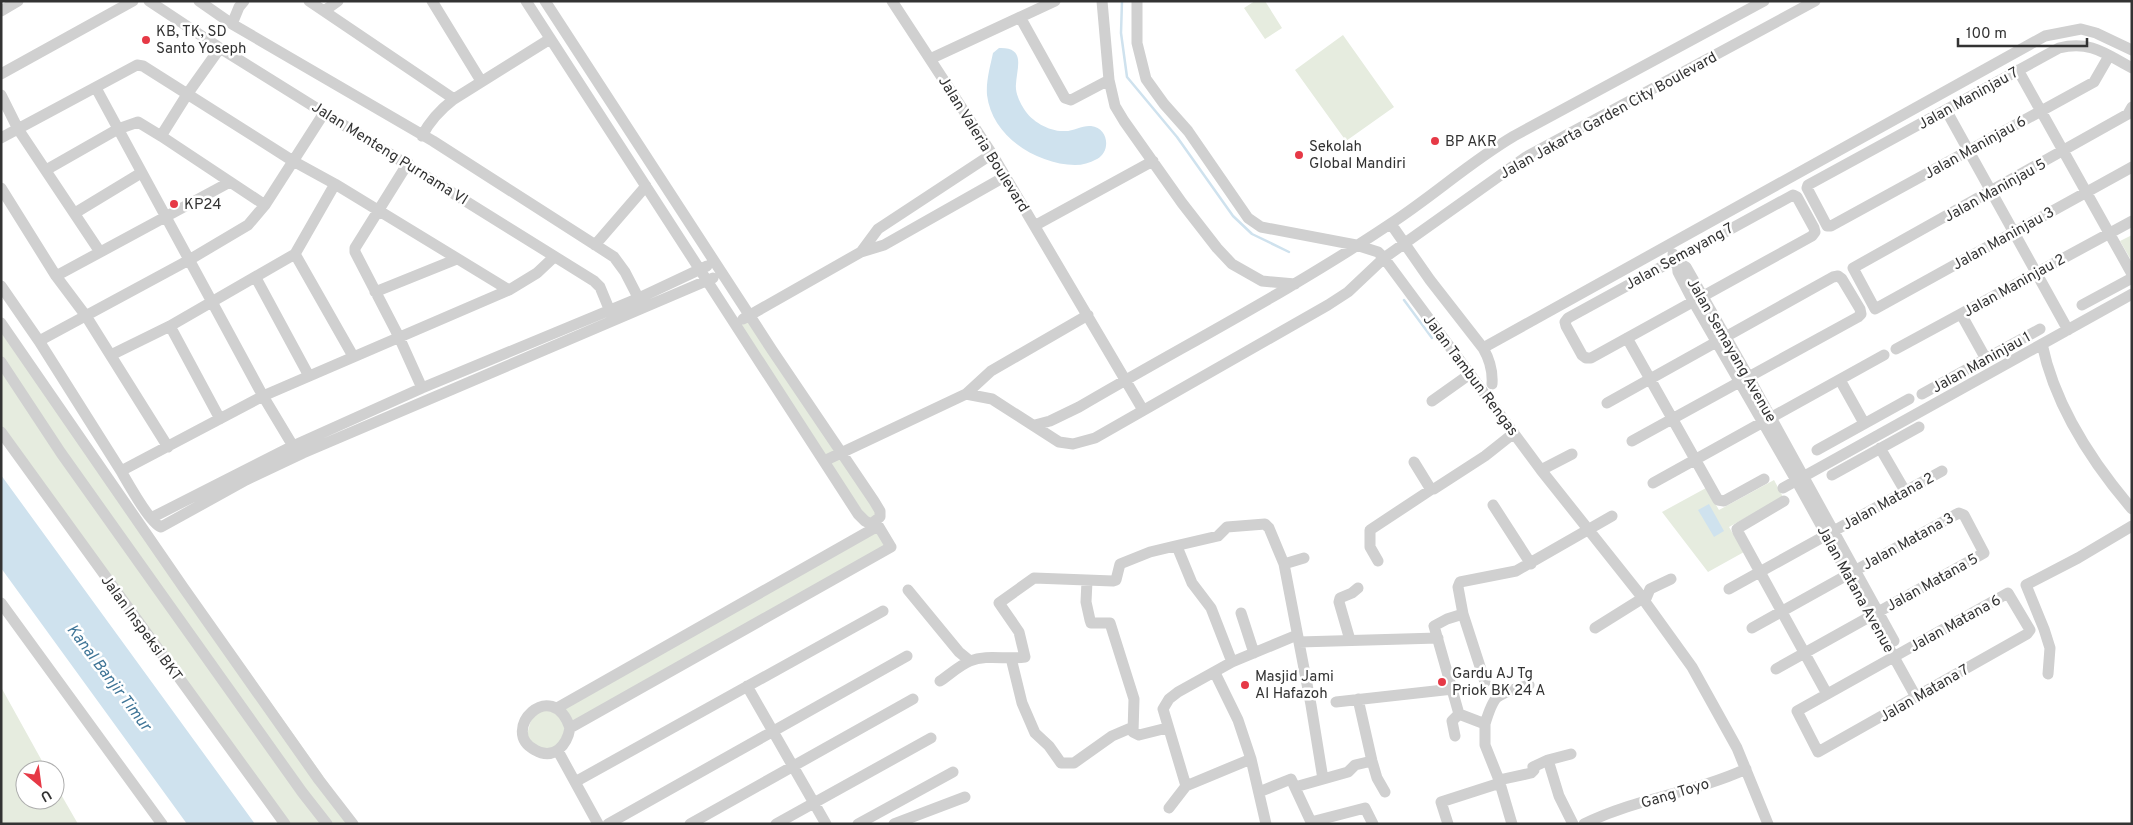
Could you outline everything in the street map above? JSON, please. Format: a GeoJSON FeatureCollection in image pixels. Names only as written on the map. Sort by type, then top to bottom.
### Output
{"type":"FeatureCollection","features":[{"type":"Feature","properties":{"kind":"street"},"geometry":{"type":"LineString","coordinates":[[1,10],[18,1]]}},
{"type":"Feature","properties":{"kind":"street"},"geometry":{"type":"LineString","coordinates":[[1,74],[133,1]]}},
{"type":"Feature","properties":{"kind":"street","name":"Jalan Menteng Purnama VI"},"geometry":{"type":"LineString","coordinates":[[149,1],[220,48],[598,284],[612,315]]}},
{"type":"Feature","properties":{"kind":"street","name":"Jalan Menteng Purnama VI"},"geometry":{"type":"LineString","coordinates":[[199,1],[232,24],[422,136],[614,257],[621,265],[641,303]]}},
{"type":"Feature","properties":{"kind":"street"},"geometry":{"type":"LineString","coordinates":[[232,24],[239,7],[244,1]]}},
{"type":"Feature","properties":{"kind":"street"},"geometry":{"type":"LineString","coordinates":[[309,1],[454,99]]}},
{"type":"Feature","properties":{"kind":"street"},"geometry":{"type":"LineString","coordinates":[[324,11],[338,1]]}},
{"type":"Feature","properties":{"kind":"street"},"geometry":{"type":"LineString","coordinates":[[432,1],[481,81]]}},
{"type":"Feature","properties":{"kind":"street"},"geometry":{"type":"LineString","coordinates":[[526,1],[860,517],[872,524],[877,524]]}},
{"type":"Feature","properties":{"kind":"street"},"geometry":{"type":"LineString","coordinates":[[545,1],[880,511],[877,524],[557,708]]}},
{"type":"Feature","properties":{"kind":"street","name":"Jalan Valeria Boulevard"},"geometry":{"type":"LineString","coordinates":[[892,1],[1036,225],[1153,161]]}},
{"type":"Feature","properties":{"kind":"street"},"geometry":{"type":"LineString","coordinates":[[930,59],[1055,1]]}},
{"type":"Feature","properties":{"kind":"street"},"geometry":{"type":"LineString","coordinates":[[1102,1],[1109,80],[1115,106],[1217,248],[1232,264],[1262,281],[1295,284]]}},
{"type":"Feature","properties":{"kind":"street","name":"Jalan Tambun Rengas"},"geometry":{"type":"LineString","coordinates":[[1137,1],[1137,43],[1146,80],[1198,144],[1243,213],[1261,227],[1356,245],[1378,252],[1384,258],[1585,532],[1692,667],[1716,707],[1740,771],[1768,824]]}},
{"type":"Feature","properties":{"kind":"street","name":"Jalan Jakarta Garden City Boulevard"},"geometry":{"type":"LineString","coordinates":[[1034,425],[1062,416],[1295,284],[1391,224],[1488,151],[1764,1]]}},
{"type":"Feature","properties":{"kind":"street","name":"Jalan Jakarta Garden City Boulevard"},"geometry":{"type":"LineString","coordinates":[[966,394],[992,399],[1059,442],[1073,444],[1095,438],[1348,292],[1384,258],[1526,156],[1816,1]]}},
{"type":"Feature","properties":{"kind":"street"},"geometry":{"type":"LineString","coordinates":[[1020,17],[1065,98],[1071,100],[1109,80]]}},
{"type":"Feature","properties":{"kind":"street"},"geometry":{"type":"LineString","coordinates":[[1483,348],[2045,36],[2082,29],[2096,33],[2132,50]]}},
{"type":"Feature","properties":{"kind":"street"},"geometry":{"type":"LineString","coordinates":[[422,136],[427,126],[443,108],[481,81],[553,43],[569,38]]}},
{"type":"Feature","properties":{"kind":"street","name":"Jalan Maninjau 7"},"geometry":{"type":"LineString","coordinates":[[1829,227],[1807,187],[2059,48],[2080,44],[2091,47],[2132,68]]}},
{"type":"Feature","properties":{"kind":"street"},"geometry":{"type":"LineString","coordinates":[[161,136],[188,93],[220,48]]}},
{"type":"Feature","properties":{"kind":"street","name":"Jalan Maninjau 6"},"geometry":{"type":"LineString","coordinates":[[1829,227],[2094,82],[2109,56]]}},
{"type":"Feature","properties":{"kind":"street"},"geometry":{"type":"LineString","coordinates":[[1,138],[137,65],[143,66],[293,161],[335,184],[509,290]]}},
{"type":"Feature","properties":{"kind":"street"},"geometry":{"type":"LineString","coordinates":[[2018,70],[2132,276],[2082,305]]}},
{"type":"Feature","properties":{"kind":"street"},"geometry":{"type":"LineString","coordinates":[[96,88],[263,396],[293,446]]}},
{"type":"Feature","properties":{"kind":"street"},"geometry":{"type":"LineString","coordinates":[[1,95],[18,129],[100,252]]}},
{"type":"Feature","properties":{"kind":"street","name":"Jalan Maninjau 5"},"geometry":{"type":"LineString","coordinates":[[1875,309],[1853,268],[2064,152],[2128,114],[2132,107]]}},
{"type":"Feature","properties":{"kind":"street"},"geometry":{"type":"LineString","coordinates":[[1949,109],[2070,328]]}},
{"type":"Feature","properties":{"kind":"street"},"geometry":{"type":"LineString","coordinates":[[39,340],[189,260],[248,225],[265,205],[324,113]]}},
{"type":"Feature","properties":{"kind":"street"},"geometry":{"type":"LineString","coordinates":[[46,170],[118,129],[138,122],[265,205]]}},
{"type":"Feature","properties":{"kind":"street"},"geometry":{"type":"LineString","coordinates":[[861,252],[878,229],[992,154]]}},
{"type":"Feature","properties":{"kind":"street"},"geometry":{"type":"LineString","coordinates":[[408,164],[355,248],[355,252],[399,337],[422,388]]}},
{"type":"Feature","properties":{"kind":"street","name":"Jalan Maninjau 3"},"geometry":{"type":"LineString","coordinates":[[1875,309],[2132,167]]}},
{"type":"Feature","properties":{"kind":"street"},"geometry":{"type":"LineString","coordinates":[[75,213],[141,174]]}},
{"type":"Feature","properties":{"kind":"street"},"geometry":{"type":"LineString","coordinates":[[736,324],[861,252],[884,245],[1006,176]]}},
{"type":"Feature","properties":{"kind":"street"},"geometry":{"type":"LineString","coordinates":[[56,276],[230,182]]}},
{"type":"Feature","properties":{"kind":"street"},"geometry":{"type":"LineString","coordinates":[[111,355],[212,303],[295,254],[335,184]]}},
{"type":"Feature","properties":{"kind":"street"},"geometry":{"type":"LineString","coordinates":[[596,245],[646,186]]}},
{"type":"Feature","properties":{"kind":"street"},"geometry":{"type":"LineString","coordinates":[[1,188],[56,276],[86,316],[168,447]]}},
{"type":"Feature","properties":{"kind":"street","name":"Jalan Semayang 7"},"geometry":{"type":"LineString","coordinates":[[1627,338],[1591,358],[1586,358],[1582,355],[1565,322],[1568,318],[1793,195],[1797,197],[1815,232],[1812,236],[1698,299]]}},
{"type":"Feature","properties":{"kind":"street","name":"Jalan Maninjau 2"},"geometry":{"type":"LineString","coordinates":[[1896,349],[2132,220]]}},
{"type":"Feature","properties":{"kind":"street","name":"Jalan Tambun Rengas"},"geometry":{"type":"LineString","coordinates":[[1391,224],[1430,280],[1483,348],[1489,358],[1492,370],[1492,384]]}},
{"type":"Feature","properties":{"kind":"street"},"geometry":{"type":"LineString","coordinates":[[1036,225],[1143,410]]}},
{"type":"Feature","properties":{"kind":"street","name":"Jalan Semayang Avenue"},"geometry":{"type":"LineString","coordinates":[[1668,245],[1676,260],[1686,268],[1698,299],[1800,478]]}},
{"type":"Feature","properties":{"kind":"street"},"geometry":{"type":"LineString","coordinates":[[295,254],[353,356]]}},
{"type":"Feature","properties":{"kind":"street"},"geometry":{"type":"LineString","coordinates":[[121,471],[263,396],[509,290],[537,273],[554,257]]}},
{"type":"Feature","properties":{"kind":"street"},"geometry":{"type":"LineString","coordinates":[[375,292],[457,259]]}},
{"type":"Feature","properties":{"kind":"street"},"geometry":{"type":"LineString","coordinates":[[641,303],[715,262]]}},
{"type":"Feature","properties":{"kind":"street"},"geometry":{"type":"LineString","coordinates":[[151,518],[293,446],[422,388],[641,303],[708,281],[723,274]]}},
{"type":"Feature","properties":{"kind":"street"},"geometry":{"type":"LineString","coordinates":[[1607,402],[1833,277],[1838,276],[1860,309],[1861,314],[1858,317],[1632,442]]}},
{"type":"Feature","properties":{"kind":"street"},"geometry":{"type":"LineString","coordinates":[[256,278],[309,376]]}},
{"type":"Feature","properties":{"kind":"street"},"geometry":{"type":"LineString","coordinates":[[1,286],[39,340],[151,518],[161,527],[246,480],[303,453],[612,315]]}},
{"type":"Feature","properties":{"kind":"street"},"geometry":{"type":"LineString","coordinates":[[1783,488],[2132,294]]}},
{"type":"Feature","properties":{"kind":"street"},"geometry":{"type":"LineString","coordinates":[[1698,299],[1627,338],[1695,460],[1721,502],[1764,479]]}},
{"type":"Feature","properties":{"kind":"street"},"geometry":{"type":"LineString","coordinates":[[1961,314],[1986,359]]}},
{"type":"Feature","properties":{"kind":"street"},"geometry":{"type":"LineString","coordinates":[[824,461],[966,394],[992,371],[1088,315]]}},
{"type":"Feature","properties":{"kind":"street"},"geometry":{"type":"LineString","coordinates":[[1,323],[178,580],[313,772],[353,824]]}},
{"type":"Feature","properties":{"kind":"street"},"geometry":{"type":"LineString","coordinates":[[170,326],[220,419]]}},
{"type":"Feature","properties":{"kind":"street","name":"Jalan Maninjau 1"},"geometry":{"type":"LineString","coordinates":[[1922,394],[2040,329]]}},
{"type":"Feature","properties":{"kind":"street"},"geometry":{"type":"LineString","coordinates":[[2042,344],[2054,385],[2072,425],[2108,482],[2132,509]]}},
{"type":"Feature","properties":{"kind":"street"},"geometry":{"type":"LineString","coordinates":[[1653,483],[1884,355]]}},
{"type":"Feature","properties":{"kind":"street"},"geometry":{"type":"LineString","coordinates":[[1,362],[67,461],[302,792],[327,824]]}},
{"type":"Feature","properties":{"kind":"street"},"geometry":{"type":"LineString","coordinates":[[1432,401],[1470,374]]}},
{"type":"Feature","properties":{"kind":"street"},"geometry":{"type":"LineString","coordinates":[[1840,380],[1864,423]]}},
{"type":"Feature","properties":{"kind":"street"},"geometry":{"type":"LineString","coordinates":[[1817,450],[1909,399]]}},
{"type":"Feature","properties":{"kind":"street"},"geometry":{"type":"LineString","coordinates":[[1832,475],[1919,427]]}},
{"type":"Feature","properties":{"kind":"street","name":"Jalan Inspeksi BKT"},"geometry":{"type":"LineString","coordinates":[[1,432],[285,824]]}},
{"type":"Feature","properties":{"kind":"street"},"geometry":{"type":"LineString","coordinates":[[1378,561],[1370,547],[1370,530],[1485,456],[1512,435]]}},
{"type":"Feature","properties":{"kind":"street"},"geometry":{"type":"LineString","coordinates":[[1880,448],[1905,491]]}},
{"type":"Feature","properties":{"kind":"street"},"geometry":{"type":"LineString","coordinates":[[1541,470],[1572,454]]}},
{"type":"Feature","properties":{"kind":"street"},"geometry":{"type":"LineString","coordinates":[[1414,462],[1432,489]]}},
{"type":"Feature","properties":{"kind":"street","name":"Jalan Matana 2"},"geometry":{"type":"LineString","coordinates":[[1729,589],[1942,471]]}},
{"type":"Feature","properties":{"kind":"street","name":"Jalan Matana Avenue"},"geometry":{"type":"LineString","coordinates":[[1800,478],[1920,695]]}},
{"type":"Feature","properties":{"kind":"street"},"geometry":{"type":"LineString","coordinates":[[1784,501],[1737,529],[1827,694]]}},
{"type":"Feature","properties":{"kind":"street"},"geometry":{"type":"LineString","coordinates":[[1493,505],[1530,564]]}},
{"type":"Feature","properties":{"kind":"street","name":"Jalan Matana 5"},"geometry":{"type":"LineString","coordinates":[[1776,669],[1984,553],[1964,515],[1959,513]]}},
{"type":"Feature","properties":{"kind":"street","name":"Jalan Matana 3"},"geometry":{"type":"LineString","coordinates":[[1752,628],[1959,513]]}},
{"type":"Feature","properties":{"kind":"street"},"geometry":{"type":"LineString","coordinates":[[1485,682],[1464,614],[1458,587],[1459,583],[1484,576],[1516,571],[1612,516]]}},
{"type":"Feature","properties":{"kind":"street"},"geometry":{"type":"LineString","coordinates":[[570,728],[891,547],[877,524]]}},
{"type":"Feature","properties":{"kind":"street"},"geometry":{"type":"LineString","coordinates":[[940,681],[970,661],[984,658],[1025,657],[1026,654],[1019,632],[999,603],[1000,600],[1034,578],[1115,581],[1120,564],[1150,552],[1218,536],[1227,527],[1265,524],[1269,528],[1284,564],[1323,779]]}},
{"type":"Feature","properties":{"kind":"street"},"geometry":{"type":"LineString","coordinates":[[2048,674],[2050,648],[2026,584],[2078,558],[2132,526]]}},
{"type":"Feature","properties":{"kind":"street"},"geometry":{"type":"LineString","coordinates":[[1175,546],[1192,583],[1211,608],[1232,662]]}},
{"type":"Feature","properties":{"kind":"street"},"geometry":{"type":"LineString","coordinates":[[1284,564],[1304,558]]}},
{"type":"Feature","properties":{"kind":"street"},"geometry":{"type":"LineString","coordinates":[[1595,628],[1640,601],[1650,589],[1671,579]]}},
{"type":"Feature","properties":{"kind":"street"},"geometry":{"type":"LineString","coordinates":[[1087,581],[1086,602],[1090,622],[1110,623],[1134,699],[1134,732],[1139,735],[1168,728]]}},
{"type":"Feature","properties":{"kind":"street"},"geometry":{"type":"LineString","coordinates":[[1350,640],[1339,602],[1340,598],[1358,588]]}},
{"type":"Feature","properties":{"kind":"street"},"geometry":{"type":"LineString","coordinates":[[908,590],[959,652],[970,661]]}},
{"type":"Feature","properties":{"kind":"street","name":"Jalan Matana 7"},"geometry":{"type":"LineString","coordinates":[[1818,752],[2029,632],[2008,594]]}},
{"type":"Feature","properties":{"kind":"street","name":"Jalan Matana 6"},"geometry":{"type":"LineString","coordinates":[[1818,752],[1797,711],[2008,594]]}},
{"type":"Feature","properties":{"kind":"street"},"geometry":{"type":"LineString","coordinates":[[1,603],[162,824]]}},
{"type":"Feature","properties":{"kind":"street"},"geometry":{"type":"LineString","coordinates":[[575,782],[883,610]]}},
{"type":"Feature","properties":{"kind":"street"},"geometry":{"type":"LineString","coordinates":[[1241,613],[1254,653]]}},
{"type":"Feature","properties":{"kind":"street"},"geometry":{"type":"LineString","coordinates":[[1186,786],[1163,709],[1169,699],[1232,662],[1298,639],[1350,640],[1436,633],[1447,619],[1464,614]]}},
{"type":"Feature","properties":{"kind":"street"},"geometry":{"type":"LineString","coordinates":[[1436,633],[1459,714]]}},
{"type":"Feature","properties":{"kind":"street"},"geometry":{"type":"LineString","coordinates":[[608,824],[907,656]]}},
{"type":"Feature","properties":{"kind":"street"},"geometry":{"type":"LineString","coordinates":[[1011,658],[1022,703],[1035,733],[1050,746],[1061,763],[1074,763],[1112,736],[1133,727]]}},
{"type":"Feature","properties":{"kind":"street"},"geometry":{"type":"LineString","coordinates":[[1215,673],[1238,720],[1251,759],[1266,824]]}},
{"type":"Feature","properties":{"kind":"street"},"geometry":{"type":"LineString","coordinates":[[1512,824],[1500,782],[1485,745],[1484,724],[1492,702],[1499,694],[1529,685]]}},
{"type":"Feature","properties":{"kind":"street"},"geometry":{"type":"LineString","coordinates":[[747,686],[826,824]]}},
{"type":"Feature","properties":{"kind":"street"},"geometry":{"type":"LineString","coordinates":[[1336,702],[1453,689]]}},
{"type":"Feature","properties":{"kind":"street"},"geometry":{"type":"LineString","coordinates":[[690,824],[913,699]]}},
{"type":"Feature","properties":{"kind":"street"},"geometry":{"type":"LineString","coordinates":[[1358,699],[1372,761],[1377,778],[1385,792]]}},
{"type":"Feature","properties":{"kind":"street"},"geometry":{"type":"LineString","coordinates":[[545,706],[557,708],[566,716],[570,728],[567,741],[558,751],[546,753],[534,750],[525,742],[522,730],[525,718],[534,709],[545,706]]}},
{"type":"Feature","properties":{"kind":"street"},"geometry":{"type":"LineString","coordinates":[[1459,714],[1484,724]]}},
{"type":"Feature","properties":{"kind":"street"},"geometry":{"type":"LineString","coordinates":[[1455,736],[1452,722],[1459,714]]}},
{"type":"Feature","properties":{"kind":"street"},"geometry":{"type":"LineString","coordinates":[[776,824],[931,738]]}},
{"type":"Feature","properties":{"kind":"street"},"geometry":{"type":"LineString","coordinates":[[558,751],[598,824]]}},
{"type":"Feature","properties":{"kind":"street"},"geometry":{"type":"LineString","coordinates":[[1448,824],[1441,802],[1531,773],[1534,770],[1533,767],[1548,760],[1572,754]]}},
{"type":"Feature","properties":{"kind":"street"},"geometry":{"type":"LineString","coordinates":[[1169,808],[1186,786],[1251,759]]}},
{"type":"Feature","properties":{"kind":"street"},"geometry":{"type":"LineString","coordinates":[[1548,760],[1559,796],[1574,824]]}},
{"type":"Feature","properties":{"kind":"street"},"geometry":{"type":"LineString","coordinates":[[1295,787],[1348,772],[1355,765],[1372,761]]}},
{"type":"Feature","properties":{"kind":"street","name":"Gang Toyo"},"geometry":{"type":"LineString","coordinates":[[1584,824],[1606,820],[1618,809],[1683,792],[1740,771]]}},
{"type":"Feature","properties":{"kind":"street"},"geometry":{"type":"LineString","coordinates":[[858,824],[953,772]]}},
{"type":"Feature","properties":{"kind":"street"},"geometry":{"type":"LineString","coordinates":[[1259,792],[1290,779],[1311,822],[1365,808],[1373,824]]}},
{"type":"Feature","properties":{"kind":"street"},"geometry":{"type":"LineString","coordinates":[[894,824],[965,797]]}},
{"type":"Feature","properties":{"kind":"shaded area"},"geometry":{"type":"Polygon","coordinates":[[[1255,1],[1265,1],[1282,28],[1265,39],[1244,8],[1255,1]]]}},
{"type":"Feature","properties":{"kind":"shaded area"},"geometry":{"type":"Polygon","coordinates":[[[1343,35],[1394,107],[1346,141],[1295,70],[1343,35]]]}},
{"type":"Feature","properties":{"kind":"shaded area"},"geometry":{"type":"Polygon","coordinates":[[[2132,235],[2132,260],[2131,260],[2120,241],[2132,235]]]}},
{"type":"Feature","properties":{"kind":"shaded area"},"geometry":{"type":"Polygon","coordinates":[[[750,315],[880,511],[871,524],[736,324],[750,315]]]}},
{"type":"Feature","properties":{"kind":"shaded area"},"geometry":{"type":"Polygon","coordinates":[[[1,323],[357,824],[285,824],[1,432],[1,323]]]}},
{"type":"Feature","properties":{"kind":"shaded area"},"geometry":{"type":"Polygon","coordinates":[[[1774,480],[1783,497],[1729,527],[1744,552],[1708,572],[1662,512],[1706,488],[1719,510],[1774,480]]]}},
{"type":"Feature","properties":{"kind":"shaded area"},"geometry":{"type":"Polygon","coordinates":[[[878,526],[891,547],[570,728],[567,741],[546,753],[525,742],[534,709],[557,708],[878,526]]]}},
{"type":"Feature","properties":{"kind":"shaded area"},"geometry":{"type":"Polygon","coordinates":[[[1,687],[41,760],[15,760],[15,810],[65,810],[65,801],[78,824],[1,824],[1,687]]]}},
{"type":"Feature","properties":{"kind":"water"},"geometry":{"type":"Polygon","coordinates":[[[999,48],[1008,49],[1017,54],[1016,90],[1027,114],[1037,122],[1053,130],[1068,131],[1088,126],[1097,128],[1102,131],[1106,141],[1102,156],[1083,164],[1075,165],[1046,160],[1019,145],[1007,135],[998,124],[991,110],[987,95],[993,53],[999,48]]]}},
{"type":"Feature","properties":{"kind":"water","name":"Kanal Banjir Timur"},"geometry":{"type":"Polygon","coordinates":[[[1,475],[255,824],[187,824],[1,568],[1,475]]]}},
{"type":"Feature","properties":{"kind":"water"},"geometry":{"type":"Polygon","coordinates":[[[1709,504],[1724,531],[1714,537],[1698,510],[1709,504]]]}},
{"type":"Feature","properties":{"kind":"waterway"},"geometry":{"type":"LineString","coordinates":[[1122,1],[1121,33],[1127,77],[1177,137],[1233,216],[1252,234],[1289,252]]}},
{"type":"Feature","properties":{"kind":"waterway"},"geometry":{"type":"LineString","coordinates":[[1404,300],[1432,338]]}},
{"type":"Feature","properties":{"kind":"place","name":"KB, TK, SD Santo Yoseph"},"geometry":{"type":"Point","coordinates":[146,40]}},
{"type":"Feature","properties":{"kind":"place","name":"BP AKR"},"geometry":{"type":"Point","coordinates":[1435,141]}},
{"type":"Feature","properties":{"kind":"place","name":"Sekolah Global Mandiri"},"geometry":{"type":"Point","coordinates":[1299,155]}},
{"type":"Feature","properties":{"kind":"place","name":"KP24"},"geometry":{"type":"Point","coordinates":[174,204]}},
{"type":"Feature","properties":{"kind":"place","name":"Gardu AJ Tg Priok BK 24 A"},"geometry":{"type":"Point","coordinates":[1442,682]}},
{"type":"Feature","properties":{"kind":"place","name":"Masjid Jami Al Hafazoh"},"geometry":{"type":"Point","coordinates":[1245,685]}}]}
